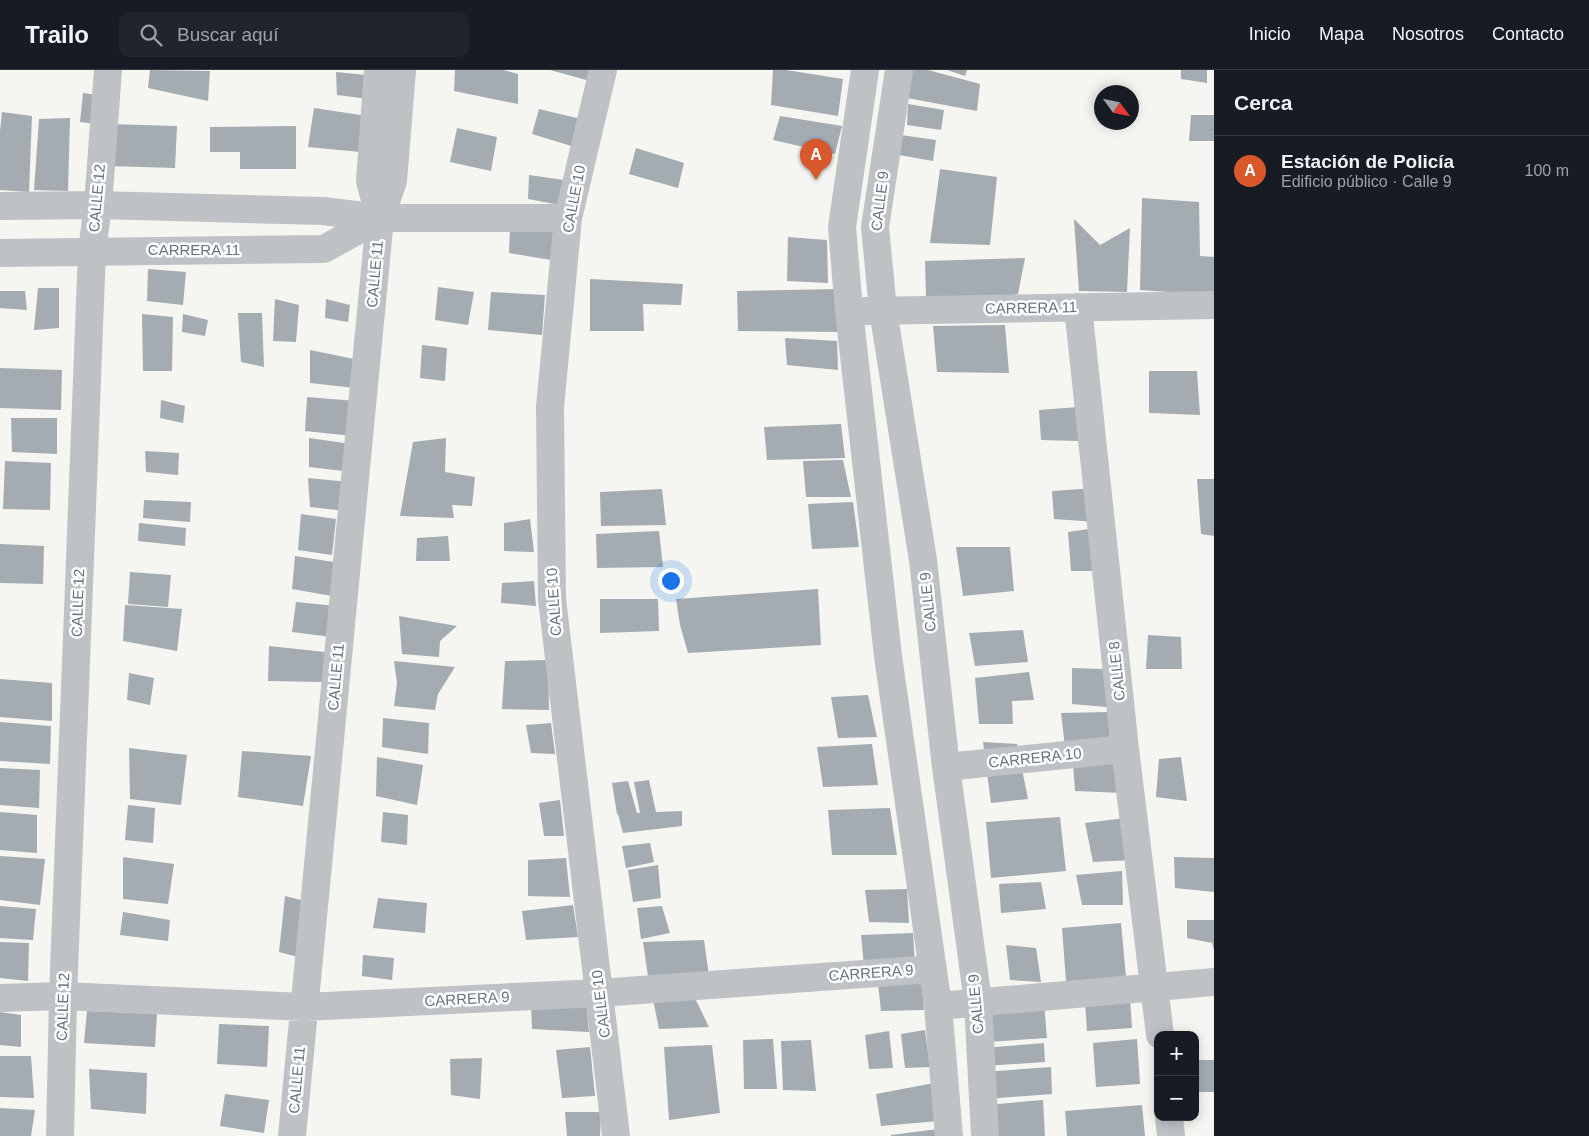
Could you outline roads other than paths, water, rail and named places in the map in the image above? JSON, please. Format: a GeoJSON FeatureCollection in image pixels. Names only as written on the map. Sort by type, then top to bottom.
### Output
{"type":"FeatureCollection","features":[{"type":"Feature","properties":{"kind":"street","name":"CALLE 12"},"geometry":{"type":"LineString","coordinates":[[60,1136],[63,996],[92,251],[98,205],[108,70]]}},
{"type":"Feature","properties":{"kind":"street","name":"CALLE 11"},"geometry":{"type":"LineString","coordinates":[[378,70],[370,181],[380,218]]}},
{"type":"Feature","properties":{"kind":"street","name":"CALLE 11"},"geometry":{"type":"LineString","coordinates":[[292,1136],[380,218],[393,181],[402,70]]}},
{"type":"Feature","properties":{"kind":"street","name":"CALLE 10"},"geometry":{"type":"LineString","coordinates":[[604,70],[568,218],[550,407],[552,599],[616,1136]]}},
{"type":"Feature","properties":{"kind":"street"},"geometry":{"type":"LineString","coordinates":[[865,70],[842,227],[849,311],[888,656],[938,1006],[949,1136]]}},
{"type":"Feature","properties":{"kind":"street","name":"CALLE 9"},"geometry":{"type":"LineString","coordinates":[[899,70],[875,227],[883,310],[923,560],[946,767],[978,1002],[985,1136]]}},
{"type":"Feature","properties":{"kind":"street","name":"CARRERA 11"},"geometry":{"type":"LineString","coordinates":[[0,206],[98,205],[323,210],[380,218],[568,218]]}},
{"type":"Feature","properties":{"kind":"street","name":"CARRERA 11"},"geometry":{"type":"LineString","coordinates":[[0,253],[324,249],[380,218]]}},
{"type":"Feature","properties":{"kind":"street","name":"CARRERA 11"},"geometry":{"type":"LineString","coordinates":[[849,311],[1214,305]]}},
{"type":"Feature","properties":{"kind":"street","name":"CALLE 8"},"geometry":{"type":"LineString","coordinates":[[1078,307],[1125,749],[1160,1031]]}},
{"type":"Feature","properties":{"kind":"street","name":"CARRERA 10"},"geometry":{"type":"LineString","coordinates":[[946,767],[1125,749]]}},
{"type":"Feature","properties":{"kind":"street","name":"CARRERA 9"},"geometry":{"type":"LineString","coordinates":[[0,998],[63,996],[304,1007],[600,993],[933,968]]}},
{"type":"Feature","properties":{"kind":"street"},"geometry":{"type":"LineString","coordinates":[[938,1006],[1214,982]]}},
{"type":"Feature","properties":{"kind":"street"},"geometry":{"type":"LineString","coordinates":[[1169,1121],[1171,1136]]}},
{"type":"Feature","properties":{"kind":"place","name":"Estación de Policía"},"geometry":{"type":"Point","coordinates":[816,180]}}]}
